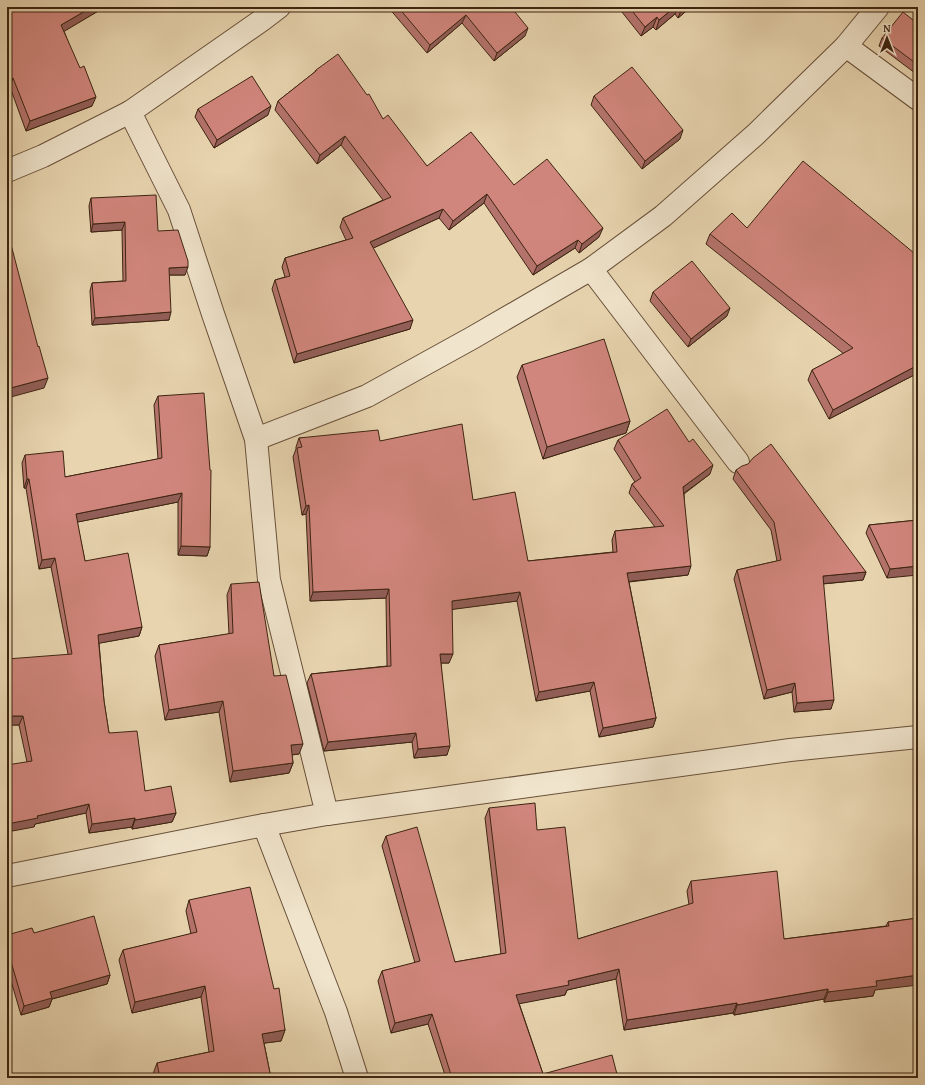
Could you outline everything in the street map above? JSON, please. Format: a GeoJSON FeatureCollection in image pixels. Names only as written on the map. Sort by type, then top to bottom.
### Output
{"type":"FeatureCollection","features":[{"type":"Feature","properties":{"kind":"street"},"geometry":{"type":"LineString","coordinates":[[7,171],[44,156],[130,112],[279,7]]}},
{"type":"Feature","properties":{"kind":"street"},"geometry":{"type":"LineString","coordinates":[[256,438],[367,396],[592,269],[663,216],[756,134],[846,46],[878,7]]}},
{"type":"Feature","properties":{"kind":"street"},"geometry":{"type":"LineString","coordinates":[[846,46],[918,99]]}},
{"type":"Feature","properties":{"kind":"street"},"geometry":{"type":"LineString","coordinates":[[130,112],[179,210],[256,438],[270,580],[327,814]]}},
{"type":"Feature","properties":{"kind":"street"},"geometry":{"type":"LineString","coordinates":[[592,269],[738,462]]}},
{"type":"Feature","properties":{"kind":"street"},"geometry":{"type":"LineString","coordinates":[[7,876],[327,814],[790,750],[918,737]]}},
{"type":"Feature","properties":{"kind":"street"},"geometry":{"type":"LineString","coordinates":[[264,825],[336,1012],[358,1078]]}},
{"type":"Feature","properties":{"kind":"building"},"geometry":{"type":"Polygon","coordinates":[[[7,7],[92,7],[61,25],[80,68],[84,66],[96,97],[30,121],[13,78],[7,80],[7,46],[11,44],[7,35],[7,7]]]}},
{"type":"Feature","properties":{"kind":"building"},"geometry":{"type":"Polygon","coordinates":[[[398,7],[511,7],[528,28],[497,53],[466,15],[430,45],[398,7]]]}},
{"type":"Feature","properties":{"kind":"building"},"geometry":{"type":"Polygon","coordinates":[[[629,7],[675,7],[659,20],[657,17],[645,27],[629,7]]]}},
{"type":"Feature","properties":{"kind":"building"},"geometry":{"type":"Polygon","coordinates":[[[903,12],[918,24],[918,65],[882,38],[903,12]]]}},
{"type":"Feature","properties":{"kind":"building"},"geometry":{"type":"Polygon","coordinates":[[[338,54],[367,95],[369,94],[383,119],[388,115],[427,166],[471,132],[514,185],[547,159],[603,228],[582,244],[578,240],[537,266],[487,194],[453,221],[443,209],[370,242],[413,320],[297,354],[275,280],[290,276],[285,258],[353,238],[343,218],[391,197],[345,136],[320,155],[278,101],[338,54]]]}},
{"type":"Feature","properties":{"kind":"building"},"geometry":{"type":"Polygon","coordinates":[[[632,67],[683,130],[645,161],[594,96],[632,67]]]}},
{"type":"Feature","properties":{"kind":"building"},"geometry":{"type":"Polygon","coordinates":[[[252,76],[271,106],[217,140],[198,109],[252,76]]]}},
{"type":"Feature","properties":{"kind":"building"},"geometry":{"type":"Polygon","coordinates":[[[803,161],[914,253],[918,249],[918,365],[833,410],[812,370],[853,348],[710,234],[732,213],[747,228],[803,161]]]}},
{"type":"Feature","properties":{"kind":"building"},"geometry":{"type":"Polygon","coordinates":[[[156,195],[158,231],[178,230],[188,261],[188,267],[169,268],[171,312],[95,318],[92,283],[126,281],[125,222],[93,224],[91,198],[156,195]]]}},
{"type":"Feature","properties":{"kind":"building"},"geometry":{"type":"Polygon","coordinates":[[[9,237],[38,347],[39,346],[48,378],[7,389],[7,238],[9,237]]]}},
{"type":"Feature","properties":{"kind":"building"},"geometry":{"type":"Polygon","coordinates":[[[692,261],[730,308],[691,339],[653,292],[692,261]]]}},
{"type":"Feature","properties":{"kind":"building"},"geometry":{"type":"Polygon","coordinates":[[[604,339],[630,421],[547,447],[522,365],[604,339]]]}},
{"type":"Feature","properties":{"kind":"building"},"geometry":{"type":"Polygon","coordinates":[[[204,393],[211,470],[210,547],[181,546],[182,493],[76,514],[85,561],[128,553],[142,627],[98,635],[104,701],[109,733],[137,731],[145,791],[171,786],[176,813],[135,820],[135,818],[92,824],[89,804],[37,816],[38,818],[7,824],[7,765],[32,761],[23,716],[7,716],[7,659],[72,654],[55,558],[42,560],[29,479],[27,479],[25,455],[63,451],[65,477],[162,458],[158,396],[204,393]]]}},
{"type":"Feature","properties":{"kind":"building"},"geometry":{"type":"Polygon","coordinates":[[[667,409],[689,442],[693,439],[713,465],[683,487],[691,566],[627,573],[656,718],[603,728],[594,682],[539,692],[520,592],[452,601],[453,654],[440,654],[450,746],[418,749],[416,733],[328,742],[311,674],[391,666],[389,589],[313,592],[309,505],[306,506],[297,448],[302,447],[299,438],[378,430],[380,441],[462,424],[473,500],[515,492],[528,561],[617,552],[615,531],[664,526],[632,484],[641,478],[618,440],[667,409]]]}},
{"type":"Feature","properties":{"kind":"building"},"geometry":{"type":"Polygon","coordinates":[[[771,444],[866,572],[823,576],[834,700],[797,703],[795,683],[767,690],[737,570],[781,560],[774,522],[736,470],[748,464],[753,458],[771,444]]]}},
{"type":"Feature","properties":{"kind":"building"},"geometry":{"type":"Polygon","coordinates":[[[918,520],[918,566],[890,569],[869,525],[918,520]]]}},
{"type":"Feature","properties":{"kind":"building"},"geometry":{"type":"Polygon","coordinates":[[[259,582],[274,676],[286,675],[303,744],[291,745],[293,763],[233,771],[223,701],[169,710],[159,645],[233,633],[231,584],[259,582]]]}},
{"type":"Feature","properties":{"kind":"building"},"geometry":{"type":"Polygon","coordinates":[[[535,803],[537,830],[565,827],[578,939],[693,903],[691,881],[777,871],[784,939],[889,926],[888,922],[918,918],[918,975],[876,981],[877,986],[828,992],[828,989],[737,1005],[737,1003],[627,1020],[619,969],[568,981],[569,985],[516,995],[543,1074],[612,1055],[618,1078],[452,1078],[432,1014],[395,1023],[382,971],[420,961],[386,836],[417,827],[455,962],[506,953],[489,808],[535,803]]]}},
{"type":"Feature","properties":{"kind":"building"},"geometry":{"type":"Polygon","coordinates":[[[250,887],[274,989],[279,988],[285,1030],[262,1034],[271,1078],[160,1078],[157,1063],[214,1051],[205,986],[135,1002],[123,950],[197,932],[189,900],[250,887]]]}},
{"type":"Feature","properties":{"kind":"building"},"geometry":{"type":"Polygon","coordinates":[[[94,916],[110,975],[50,992],[52,998],[24,1006],[7,948],[7,935],[32,928],[34,933],[94,916]]]}}]}
